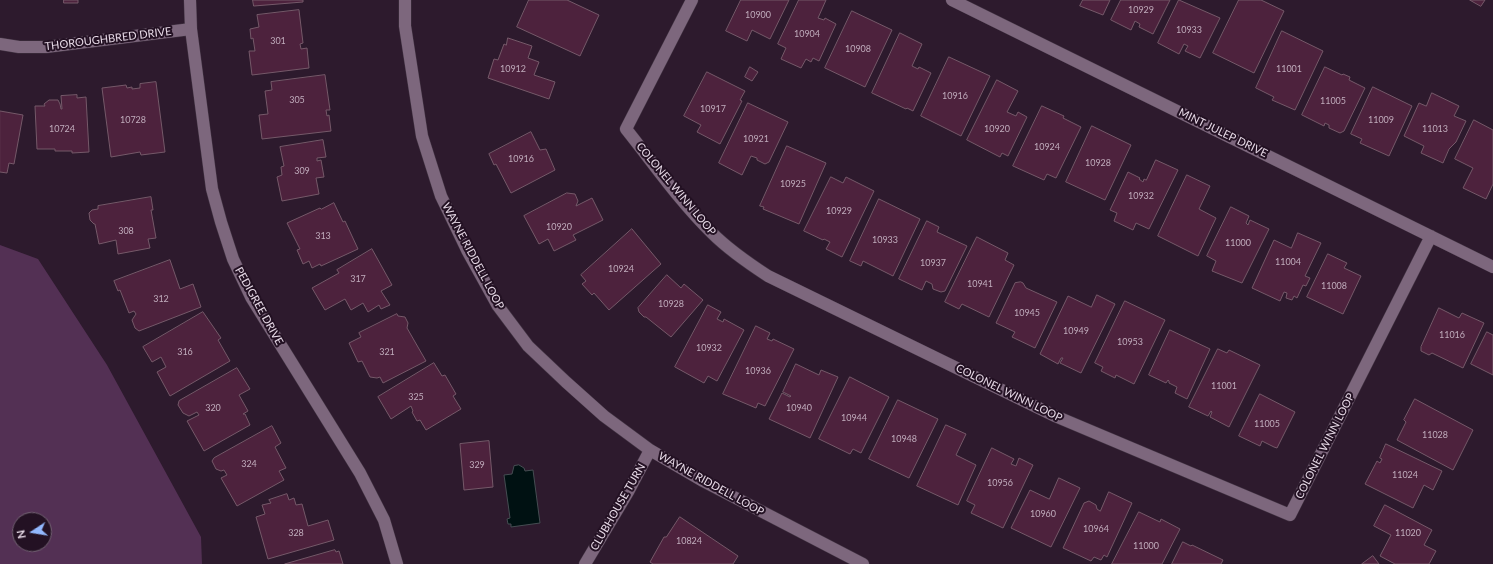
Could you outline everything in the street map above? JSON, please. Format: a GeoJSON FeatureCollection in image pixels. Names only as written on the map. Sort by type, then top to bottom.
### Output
{"type":"FeatureCollection","features":[{"type":"Feature","properties":{"kind":"street","name":"PEDIGREE DRIVE"},"geometry":{"type":"LineString","coordinates":[[190,0],[191,29],[212,189],[233,259],[251,296],[360,473],[384,520],[398,564]]}},
{"type":"Feature","properties":{"kind":"street","name":"WAYNE RIDDELL LOOP"},"geometry":{"type":"LineString","coordinates":[[405,0],[405,26],[422,136],[441,196],[470,256],[498,306],[528,346],[604,416],[650,450],[703,481],[863,564]]}},
{"type":"Feature","properties":{"kind":"street","name":"COLONEL WINN LOOP"},"geometry":{"type":"LineString","coordinates":[[692,0],[626,129],[688,207],[712,233],[737,256],[768,276],[1055,416],[1290,515],[1431,236]]}},
{"type":"Feature","properties":{"kind":"street","name":"MINT JULEP DRIVE"},"geometry":{"type":"LineString","coordinates":[[952,0],[1493,267]]}},
{"type":"Feature","properties":{"kind":"street","name":"THOROUGHBRED DRIVE"},"geometry":{"type":"LineString","coordinates":[[0,44],[19,47],[46,48],[191,29]]}},
{"type":"Feature","properties":{"kind":"street","name":"CLUBHOUSE TURN"},"geometry":{"type":"LineString","coordinates":[[585,564],[628,492],[650,450]]}},
{"type":"Feature","properties":{"kind":"shaded area"},"geometry":{"type":"Polygon","coordinates":[[[0,245],[38,259],[107,365],[201,537],[202,564],[0,564],[0,245]]]}},
{"type":"Feature","properties":{"kind":"shaded area"},"geometry":{"type":"Polygon","coordinates":[[[519,465],[524,468],[525,471],[533,470],[540,523],[511,527],[511,524],[508,524],[507,519],[510,518],[504,475],[512,474],[514,466],[519,465]]]}},
{"type":"Feature","properties":{"kind":"building"},"geometry":{"type":"Polygon","coordinates":[[[64,0],[78,0],[78,3],[64,3],[64,0]]]}},
{"type":"Feature","properties":{"kind":"building"},"geometry":{"type":"Polygon","coordinates":[[[253,0],[303,0],[303,2],[254,6],[253,0]]]}},
{"type":"Feature","properties":{"kind":"building"},"geometry":{"type":"Polygon","coordinates":[[[529,0],[567,0],[599,15],[580,56],[517,27],[529,0]]]}},
{"type":"Feature","properties":{"kind":"building"},"geometry":{"type":"Polygon","coordinates":[[[741,0],[789,0],[770,39],[752,30],[747,41],[726,31],[741,0]]]}},
{"type":"Feature","properties":{"kind":"building"},"geometry":{"type":"Polygon","coordinates":[[[799,0],[826,0],[818,18],[824,20],[825,18],[836,24],[819,61],[813,58],[811,62],[806,59],[801,68],[781,59],[786,48],[778,44],[799,0]]]}},
{"type":"Feature","properties":{"kind":"building"},"geometry":{"type":"Polygon","coordinates":[[[1083,0],[1110,0],[1103,15],[1080,6],[1083,0]]]}},
{"type":"Feature","properties":{"kind":"building"},"geometry":{"type":"Polygon","coordinates":[[[1121,0],[1170,0],[1153,34],[1139,27],[1140,24],[1135,21],[1131,30],[1111,20],[1121,0]]]}},
{"type":"Feature","properties":{"kind":"building"},"geometry":{"type":"Polygon","coordinates":[[[1179,0],[1220,18],[1200,58],[1185,51],[1188,46],[1184,44],[1179,54],[1158,43],[1179,0]]]}},
{"type":"Feature","properties":{"kind":"building"},"geometry":{"type":"Polygon","coordinates":[[[1239,0],[1261,0],[1284,11],[1254,73],[1213,53],[1239,0]]]}},
{"type":"Feature","properties":{"kind":"building"},"geometry":{"type":"Polygon","coordinates":[[[1470,0],[1485,0],[1481,6],[1470,0]]]}},
{"type":"Feature","properties":{"kind":"building"},"geometry":{"type":"Polygon","coordinates":[[[299,10],[303,43],[300,44],[301,49],[307,48],[309,68],[252,75],[249,51],[255,51],[253,38],[251,39],[250,29],[259,27],[257,15],[299,10]]]}},
{"type":"Feature","properties":{"kind":"building"},"geometry":{"type":"Polygon","coordinates":[[[852,11],[892,30],[865,87],[825,68],[852,11]]]}},
{"type":"Feature","properties":{"kind":"building"},"geometry":{"type":"Polygon","coordinates":[[[1282,31],[1323,51],[1295,110],[1272,100],[1274,97],[1256,88],[1282,31]]]}},
{"type":"Feature","properties":{"kind":"building"},"geometry":{"type":"Polygon","coordinates":[[[900,33],[922,44],[912,66],[918,69],[919,67],[931,73],[913,111],[872,93],[900,33]]]}},
{"type":"Feature","properties":{"kind":"building"},"geometry":{"type":"Polygon","coordinates":[[[508,38],[532,46],[528,58],[539,62],[534,75],[555,82],[549,99],[488,78],[494,59],[498,60],[508,38]]]}},
{"type":"Feature","properties":{"kind":"building"},"geometry":{"type":"Polygon","coordinates":[[[949,57],[990,76],[961,136],[921,116],[949,57]]]}},
{"type":"Feature","properties":{"kind":"building"},"geometry":{"type":"Polygon","coordinates":[[[750,67],[758,72],[752,81],[745,77],[750,67]]]}},
{"type":"Feature","properties":{"kind":"building"},"geometry":{"type":"Polygon","coordinates":[[[1325,67],[1350,77],[1349,80],[1365,88],[1344,131],[1340,133],[1329,128],[1329,125],[1325,123],[1324,126],[1302,115],[1325,67]]]}},
{"type":"Feature","properties":{"kind":"building"},"geometry":{"type":"Polygon","coordinates":[[[707,72],[745,91],[740,100],[742,101],[720,144],[697,132],[701,125],[684,116],[707,72]]]}},
{"type":"Feature","properties":{"kind":"building"},"geometry":{"type":"Polygon","coordinates":[[[325,75],[330,110],[326,110],[327,116],[329,115],[331,131],[262,139],[259,115],[268,114],[265,91],[272,90],[271,82],[325,75]]]}},
{"type":"Feature","properties":{"kind":"building"},"geometry":{"type":"Polygon","coordinates":[[[997,80],[1018,91],[1007,112],[1016,116],[1018,112],[1027,117],[1008,156],[1002,153],[1000,157],[967,140],[997,80]]]}},
{"type":"Feature","properties":{"kind":"building"},"geometry":{"type":"Polygon","coordinates":[[[156,82],[165,152],[141,155],[140,152],[111,157],[102,88],[126,85],[127,88],[132,87],[132,89],[140,88],[140,84],[156,82]]]}},
{"type":"Feature","properties":{"kind":"building"},"geometry":{"type":"Polygon","coordinates":[[[1373,87],[1412,106],[1389,156],[1360,143],[1362,139],[1351,134],[1373,87]]]}},
{"type":"Feature","properties":{"kind":"building"},"geometry":{"type":"Polygon","coordinates":[[[1432,93],[1459,106],[1454,116],[1466,121],[1456,142],[1449,149],[1443,163],[1421,153],[1424,146],[1404,136],[1419,103],[1426,106],[1432,93]]]}},
{"type":"Feature","properties":{"kind":"building"},"geometry":{"type":"Polygon","coordinates":[[[77,95],[77,98],[86,97],[89,152],[72,153],[72,151],[55,151],[55,149],[37,149],[35,106],[45,106],[44,104],[49,100],[58,100],[62,109],[61,96],[77,95]]]}},
{"type":"Feature","properties":{"kind":"building"},"geometry":{"type":"Polygon","coordinates":[[[748,103],[788,122],[769,162],[765,164],[757,160],[757,158],[751,156],[742,175],[719,163],[748,103]]]}},
{"type":"Feature","properties":{"kind":"building"},"geometry":{"type":"Polygon","coordinates":[[[1042,106],[1064,116],[1063,118],[1081,127],[1056,178],[1047,174],[1044,180],[1013,166],[1042,106]]]}},
{"type":"Feature","properties":{"kind":"building"},"geometry":{"type":"Polygon","coordinates":[[[0,111],[23,115],[14,164],[9,163],[7,173],[0,172],[0,111]]]}},
{"type":"Feature","properties":{"kind":"building"},"geometry":{"type":"Polygon","coordinates":[[[1474,120],[1493,130],[1493,184],[1486,199],[1463,188],[1473,168],[1455,159],[1474,120]]]}},
{"type":"Feature","properties":{"kind":"building"},"geometry":{"type":"Polygon","coordinates":[[[1092,126],[1131,145],[1105,200],[1066,182],[1092,126]]]}},
{"type":"Feature","properties":{"kind":"building"},"geometry":{"type":"Polygon","coordinates":[[[531,132],[540,150],[546,149],[555,170],[511,193],[489,154],[531,132]]]}},
{"type":"Feature","properties":{"kind":"building"},"geometry":{"type":"Polygon","coordinates":[[[323,140],[326,157],[317,158],[317,161],[321,160],[324,177],[316,178],[319,194],[282,201],[277,177],[282,175],[281,167],[284,166],[280,147],[323,140]]]}},
{"type":"Feature","properties":{"kind":"building"},"geometry":{"type":"Polygon","coordinates":[[[787,146],[826,163],[799,224],[763,209],[764,207],[760,206],[787,146]]]}},
{"type":"Feature","properties":{"kind":"building"},"geometry":{"type":"Polygon","coordinates":[[[1156,160],[1178,170],[1149,229],[1136,223],[1133,230],[1114,221],[1117,213],[1110,210],[1128,172],[1140,178],[1139,179],[1143,182],[1144,179],[1146,180],[1156,160]]]}},
{"type":"Feature","properties":{"kind":"building"},"geometry":{"type":"Polygon","coordinates":[[[1187,175],[1210,186],[1199,209],[1216,218],[1198,256],[1158,236],[1187,175]]]}},
{"type":"Feature","properties":{"kind":"building"},"geometry":{"type":"Polygon","coordinates":[[[831,177],[843,183],[846,177],[874,191],[842,257],[826,249],[830,242],[804,231],[831,177]]]}},
{"type":"Feature","properties":{"kind":"building"},"geometry":{"type":"Polygon","coordinates":[[[567,193],[575,194],[578,201],[576,206],[592,198],[603,220],[573,235],[576,240],[554,251],[548,239],[539,244],[524,216],[567,193]]]}},
{"type":"Feature","properties":{"kind":"building"},"geometry":{"type":"Polygon","coordinates":[[[151,197],[153,210],[151,210],[156,238],[148,239],[150,248],[118,254],[116,240],[99,244],[95,224],[90,220],[89,213],[92,210],[98,209],[98,206],[151,197]]]}},
{"type":"Feature","properties":{"kind":"building"},"geometry":{"type":"Polygon","coordinates":[[[879,199],[920,219],[893,276],[863,261],[861,266],[850,261],[879,199]]]}},
{"type":"Feature","properties":{"kind":"building"},"geometry":{"type":"Polygon","coordinates":[[[334,203],[343,222],[345,221],[358,249],[321,266],[320,264],[312,268],[309,261],[303,264],[297,250],[300,249],[287,223],[334,203]]]}},
{"type":"Feature","properties":{"kind":"building"},"geometry":{"type":"Polygon","coordinates":[[[1231,207],[1249,216],[1246,223],[1248,225],[1250,220],[1269,229],[1242,283],[1212,271],[1216,261],[1207,256],[1231,207]]]}},
{"type":"Feature","properties":{"kind":"building"},"geometry":{"type":"Polygon","coordinates":[[[927,221],[939,227],[937,232],[967,246],[945,291],[941,292],[933,289],[932,284],[926,281],[922,290],[899,279],[927,221]]]}},
{"type":"Feature","properties":{"kind":"building"},"geometry":{"type":"Polygon","coordinates":[[[632,229],[661,264],[609,310],[594,293],[592,295],[582,284],[586,281],[581,275],[632,229]]]}},
{"type":"Feature","properties":{"kind":"building"},"geometry":{"type":"Polygon","coordinates":[[[1298,233],[1321,243],[1305,276],[1310,278],[1306,286],[1303,285],[1297,298],[1294,296],[1292,300],[1286,298],[1287,293],[1284,292],[1280,301],[1252,288],[1274,240],[1291,248],[1298,233]]]}},
{"type":"Feature","properties":{"kind":"building"},"geometry":{"type":"Polygon","coordinates":[[[977,237],[1008,253],[1005,260],[1014,265],[989,317],[962,304],[959,309],[945,302],[977,237]]]}},
{"type":"Feature","properties":{"kind":"building"},"geometry":{"type":"Polygon","coordinates":[[[372,249],[392,285],[381,291],[390,305],[381,309],[379,305],[368,312],[363,303],[351,310],[345,299],[325,310],[312,288],[339,273],[337,270],[372,249]]]}},
{"type":"Feature","properties":{"kind":"building"},"geometry":{"type":"Polygon","coordinates":[[[1328,254],[1347,263],[1344,268],[1361,276],[1343,314],[1307,297],[1328,254]]]}},
{"type":"Feature","properties":{"kind":"building"},"geometry":{"type":"Polygon","coordinates":[[[170,260],[180,289],[193,284],[201,307],[139,331],[135,328],[132,320],[136,314],[134,311],[129,313],[120,290],[118,291],[114,281],[170,260]]]}},
{"type":"Feature","properties":{"kind":"building"},"geometry":{"type":"Polygon","coordinates":[[[667,275],[681,288],[684,284],[703,300],[671,337],[644,317],[639,312],[638,308],[667,275]]]}},
{"type":"Feature","properties":{"kind":"building"},"geometry":{"type":"Polygon","coordinates":[[[1021,282],[1026,288],[1057,302],[1035,348],[1012,337],[1015,332],[996,323],[1015,283],[1021,282]]]}},
{"type":"Feature","properties":{"kind":"building"},"geometry":{"type":"Polygon","coordinates":[[[1097,295],[1115,304],[1081,373],[1060,363],[1063,358],[1061,358],[1058,364],[1040,354],[1068,296],[1091,307],[1097,295]]]}},
{"type":"Feature","properties":{"kind":"building"},"geometry":{"type":"Polygon","coordinates":[[[1125,301],[1165,320],[1134,384],[1116,375],[1115,378],[1101,371],[1103,367],[1095,363],[1125,301]]]}},
{"type":"Feature","properties":{"kind":"building"},"geometry":{"type":"Polygon","coordinates":[[[708,305],[721,312],[717,319],[723,322],[724,319],[744,330],[717,381],[708,376],[704,383],[675,367],[708,305]]]}},
{"type":"Feature","properties":{"kind":"building"},"geometry":{"type":"Polygon","coordinates":[[[1439,308],[1459,318],[1462,313],[1484,323],[1463,368],[1432,353],[1429,355],[1421,351],[1421,347],[1439,308]]]}},
{"type":"Feature","properties":{"kind":"building"},"geometry":{"type":"Polygon","coordinates":[[[203,312],[221,338],[218,340],[230,361],[170,396],[157,372],[166,367],[161,357],[152,362],[143,347],[203,312]]]}},
{"type":"Feature","properties":{"kind":"building"},"geometry":{"type":"Polygon","coordinates":[[[397,314],[398,316],[405,317],[408,323],[407,328],[426,361],[383,383],[380,377],[370,377],[362,361],[358,362],[349,343],[361,337],[359,333],[397,314]]]}},
{"type":"Feature","properties":{"kind":"building"},"geometry":{"type":"Polygon","coordinates":[[[756,326],[770,333],[767,339],[772,341],[773,339],[794,349],[765,406],[758,403],[756,408],[723,394],[756,326]]]}},
{"type":"Feature","properties":{"kind":"building"},"geometry":{"type":"Polygon","coordinates":[[[1170,330],[1210,349],[1187,399],[1175,393],[1177,387],[1169,383],[1168,380],[1166,383],[1149,375],[1170,330]]]}},
{"type":"Feature","properties":{"kind":"building"},"geometry":{"type":"Polygon","coordinates":[[[1487,332],[1493,335],[1493,375],[1471,364],[1487,332]]]}},
{"type":"Feature","properties":{"kind":"building"},"geometry":{"type":"Polygon","coordinates":[[[1218,349],[1227,353],[1229,350],[1260,365],[1229,427],[1210,417],[1211,411],[1208,416],[1189,407],[1218,349]]]}},
{"type":"Feature","properties":{"kind":"building"},"geometry":{"type":"Polygon","coordinates":[[[434,363],[442,376],[445,375],[456,394],[453,396],[461,409],[426,430],[420,420],[417,421],[412,412],[411,406],[391,419],[378,397],[434,363]]]}},
{"type":"Feature","properties":{"kind":"building"},"geometry":{"type":"Polygon","coordinates":[[[796,364],[819,375],[821,370],[838,377],[810,438],[769,419],[782,393],[790,397],[791,396],[783,392],[796,364]]]}},
{"type":"Feature","properties":{"kind":"building"},"geometry":{"type":"Polygon","coordinates":[[[237,368],[250,389],[239,395],[248,411],[243,414],[245,414],[250,425],[204,451],[187,421],[199,415],[197,412],[189,416],[183,413],[178,405],[179,401],[237,368]]]}},
{"type":"Feature","properties":{"kind":"building"},"geometry":{"type":"Polygon","coordinates":[[[850,377],[889,397],[861,453],[853,449],[850,454],[819,439],[850,377]]]}},
{"type":"Feature","properties":{"kind":"building"},"geometry":{"type":"Polygon","coordinates":[[[1260,394],[1295,412],[1277,448],[1262,441],[1260,446],[1239,436],[1260,394]]]}},
{"type":"Feature","properties":{"kind":"building"},"geometry":{"type":"Polygon","coordinates":[[[1415,399],[1473,430],[1453,470],[1397,440],[1406,422],[1404,420],[1415,399]]]}},
{"type":"Feature","properties":{"kind":"building"},"geometry":{"type":"Polygon","coordinates":[[[898,400],[938,419],[909,478],[869,459],[898,400]]]}},
{"type":"Feature","properties":{"kind":"building"},"geometry":{"type":"Polygon","coordinates":[[[946,425],[966,434],[956,455],[976,465],[958,505],[917,486],[946,425]]]}},
{"type":"Feature","properties":{"kind":"building"},"geometry":{"type":"Polygon","coordinates":[[[272,426],[281,443],[275,447],[286,468],[279,471],[284,480],[237,506],[221,478],[227,475],[224,470],[221,471],[216,469],[212,461],[214,458],[272,426]]]}},
{"type":"Feature","properties":{"kind":"building"},"geometry":{"type":"Polygon","coordinates":[[[489,441],[493,487],[464,490],[460,444],[489,441]]]}},
{"type":"Feature","properties":{"kind":"building"},"geometry":{"type":"Polygon","coordinates":[[[1386,444],[1442,471],[1433,490],[1424,485],[1413,508],[1365,484],[1377,461],[1380,463],[1382,459],[1380,458],[1386,444]]]}},
{"type":"Feature","properties":{"kind":"building"},"geometry":{"type":"Polygon","coordinates":[[[992,448],[1014,459],[1011,464],[1016,466],[1019,458],[1033,465],[1003,528],[971,513],[975,505],[967,501],[992,448]]]}},
{"type":"Feature","properties":{"kind":"building"},"geometry":{"type":"Polygon","coordinates":[[[1059,478],[1080,488],[1051,547],[1011,528],[1030,490],[1049,499],[1059,478]]]}},
{"type":"Feature","properties":{"kind":"building"},"geometry":{"type":"Polygon","coordinates":[[[1109,492],[1132,503],[1107,557],[1104,555],[1101,560],[1094,557],[1091,561],[1063,548],[1084,503],[1089,501],[1096,505],[1097,509],[1100,511],[1109,492]]]}},
{"type":"Feature","properties":{"kind":"building"},"geometry":{"type":"Polygon","coordinates":[[[287,494],[289,500],[294,498],[296,505],[302,504],[308,526],[328,520],[334,540],[268,559],[256,517],[265,514],[262,505],[271,503],[269,500],[287,494]]]}},
{"type":"Feature","properties":{"kind":"building"},"geometry":{"type":"Polygon","coordinates":[[[1385,505],[1432,530],[1424,545],[1436,551],[1429,564],[1395,564],[1380,556],[1391,535],[1374,526],[1385,505]]]}},
{"type":"Feature","properties":{"kind":"building"},"geometry":{"type":"Polygon","coordinates":[[[1139,512],[1160,522],[1161,519],[1180,529],[1162,564],[1112,564],[1139,512]]]}},
{"type":"Feature","properties":{"kind":"building"},"geometry":{"type":"Polygon","coordinates":[[[680,517],[738,556],[733,564],[653,564],[650,562],[664,537],[666,537],[680,517]]]}},
{"type":"Feature","properties":{"kind":"building"},"geometry":{"type":"Polygon","coordinates":[[[1183,542],[1223,560],[1221,564],[1172,564],[1183,542]]]}},
{"type":"Feature","properties":{"kind":"building"},"geometry":{"type":"Polygon","coordinates":[[[335,550],[336,552],[339,551],[343,564],[285,564],[335,550]]]}},
{"type":"Feature","properties":{"kind":"building"},"geometry":{"type":"Polygon","coordinates":[[[1373,556],[1379,564],[1362,564],[1373,556]]]}}]}
